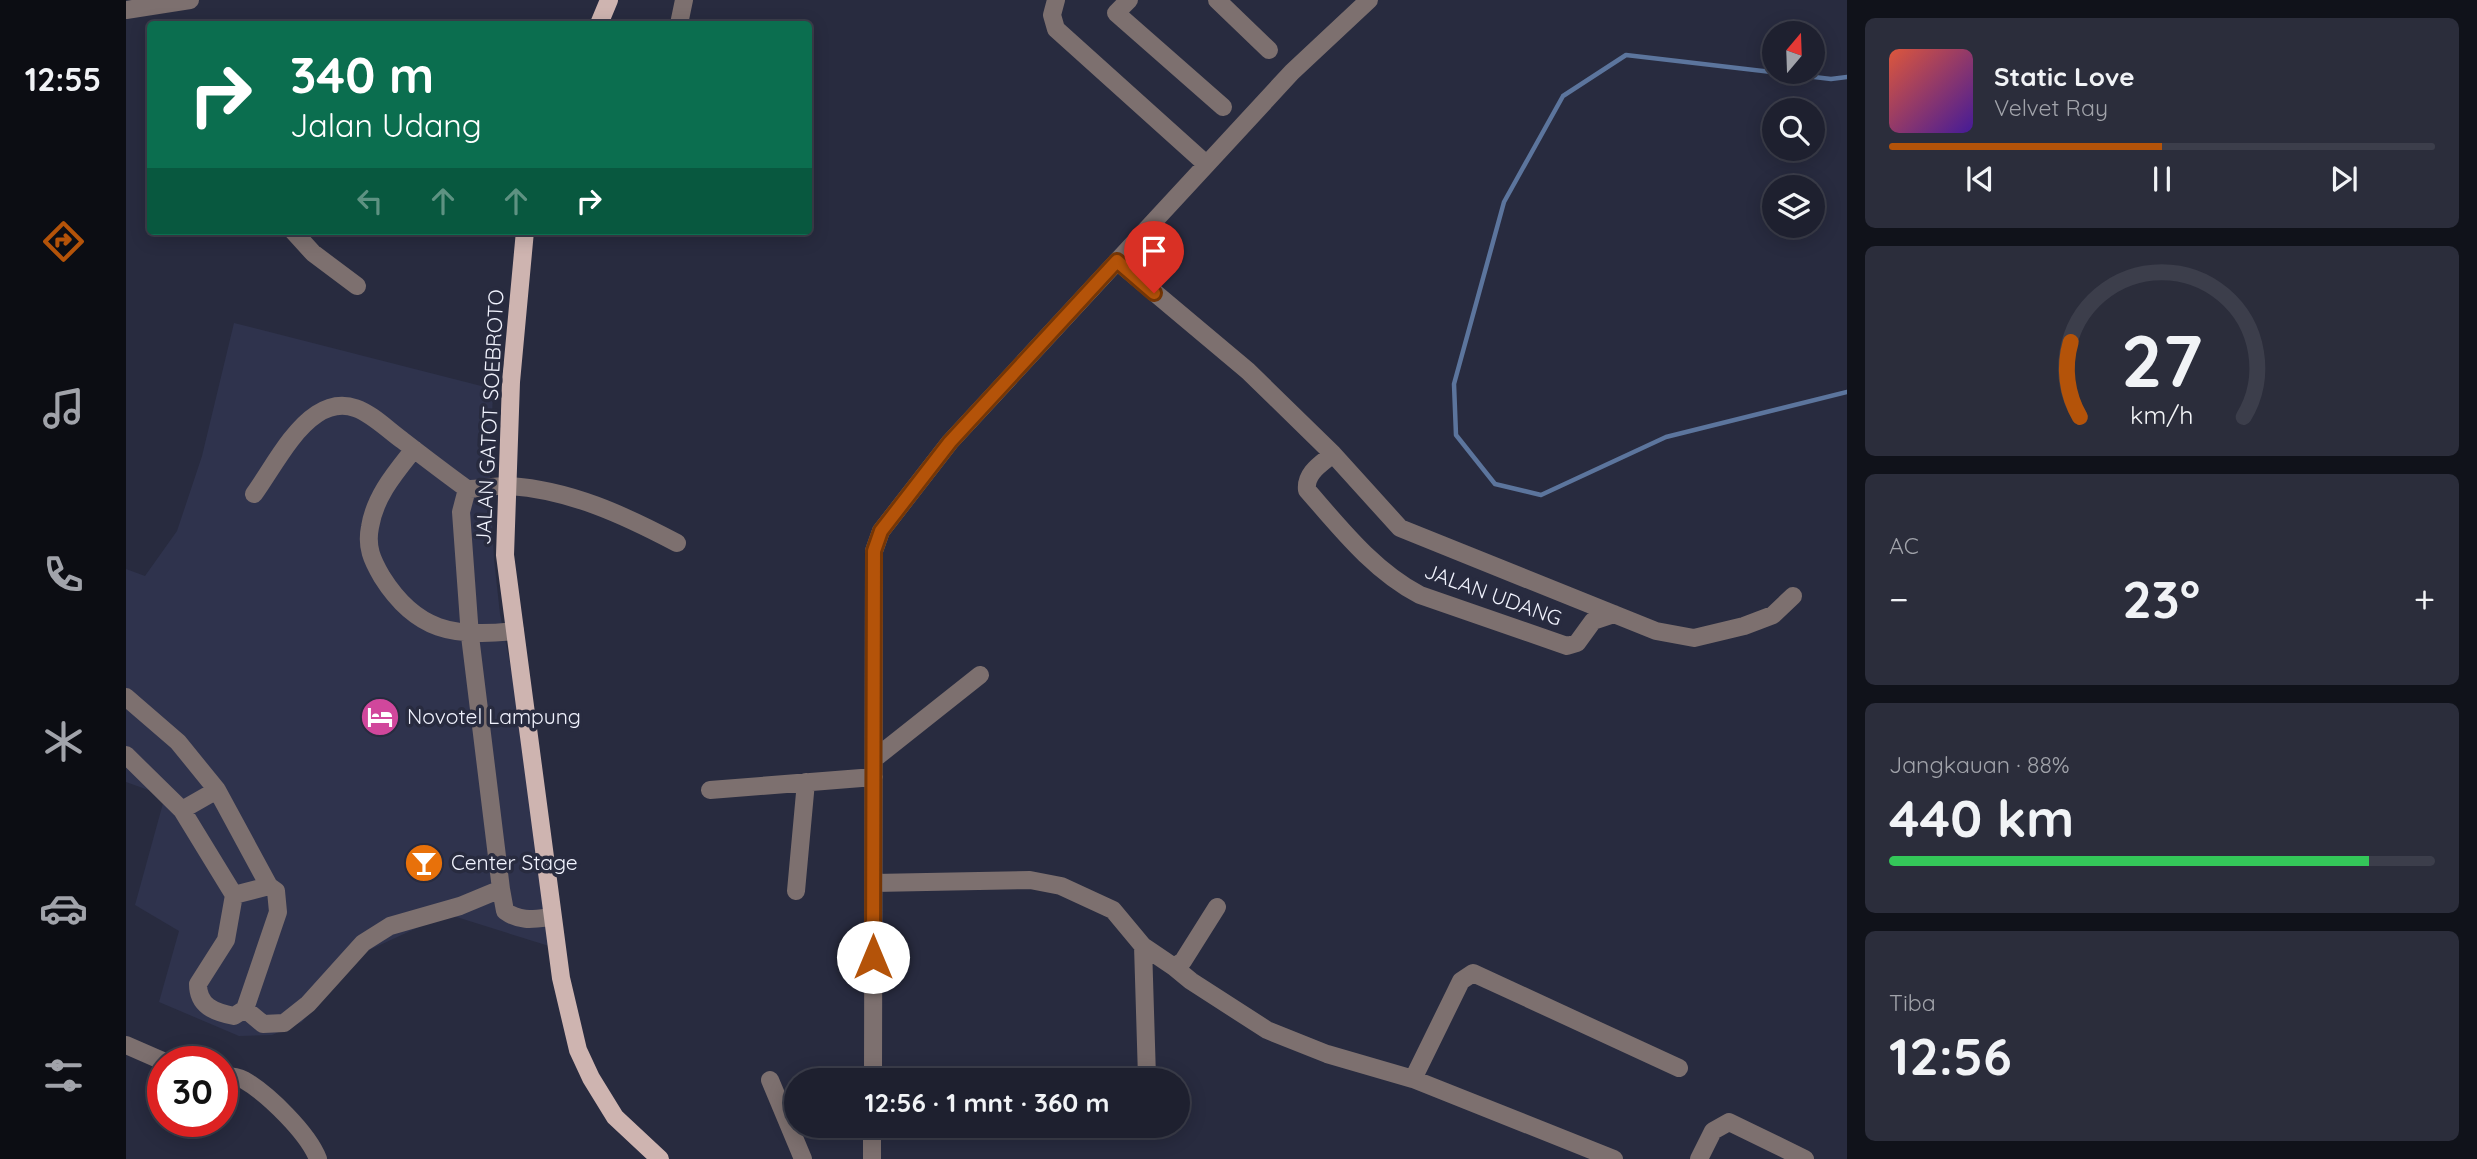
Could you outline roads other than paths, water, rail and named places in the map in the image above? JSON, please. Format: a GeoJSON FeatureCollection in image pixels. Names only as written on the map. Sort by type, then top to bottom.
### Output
{"type":"FeatureCollection","features":[{"type":"Feature","properties":{"kind":"main road"},"geometry":{"type":"LineString","coordinates":[[600,21],[609,0]]}},
{"type":"Feature","properties":{"kind":"main road","name":"JALAN GATOT SOEBROTO"},"geometry":{"type":"LineString","coordinates":[[525,235],[506,485],[505,555],[552,918],[561,978],[578,1050],[591,1078],[615,1117],[660,1159]]}},
{"type":"Feature","properties":{"kind":"street"},"geometry":{"type":"LineString","coordinates":[[126,10],[190,0]]}},
{"type":"Feature","properties":{"kind":"street"},"geometry":{"type":"LineString","coordinates":[[680,21],[684,0]]}},
{"type":"Feature","properties":{"kind":"street"},"geometry":{"type":"LineString","coordinates":[[1056,0],[1052,15],[1056,29],[1206,164]]}},
{"type":"Feature","properties":{"kind":"street"},"geometry":{"type":"LineString","coordinates":[[1129,0],[1116,13],[1223,107]]}},
{"type":"Feature","properties":{"kind":"street"},"geometry":{"type":"LineString","coordinates":[[1217,0],[1269,50]]}},
{"type":"Feature","properties":{"kind":"street"},"geometry":{"type":"LineString","coordinates":[[873,1068],[874,551],[881,531],[950,442],[1292,72],[1368,0]]}},
{"type":"Feature","properties":{"kind":"street"},"geometry":{"type":"LineString","coordinates":[[297,235],[313,253],[357,286]]}},
{"type":"Feature","properties":{"kind":"street","name":"JALAN UDANG"},"geometry":{"type":"LineString","coordinates":[[1117,261],[1248,371],[1333,454],[1400,527],[1656,631],[1694,638],[1744,626],[1773,615],[1793,596]]}},
{"type":"Feature","properties":{"kind":"street"},"geometry":{"type":"LineString","coordinates":[[254,495],[298,433],[316,415],[331,407],[346,405],[367,413],[467,489],[506,485],[539,489],[618,511],[677,543]]}},
{"type":"Feature","properties":{"kind":"street"},"geometry":{"type":"LineString","coordinates":[[414,449],[381,494],[370,524],[368,546],[374,564],[394,597],[418,618],[470,636],[515,631]]}},
{"type":"Feature","properties":{"kind":"street","name":"JALAN UDANG"},"geometry":{"type":"LineString","coordinates":[[1333,454],[1310,473],[1306,482],[1307,490],[1348,537],[1399,584],[1420,595],[1567,646],[1577,643],[1593,621],[1614,614]]}},
{"type":"Feature","properties":{"kind":"street"},"geometry":{"type":"LineString","coordinates":[[467,489],[461,512],[470,636],[505,911],[522,920],[552,918]]}},
{"type":"Feature","properties":{"kind":"street"},"geometry":{"type":"LineString","coordinates":[[710,790],[806,782],[874,768],[980,675]]}},
{"type":"Feature","properties":{"kind":"street"},"geometry":{"type":"LineString","coordinates":[[126,697],[178,742],[217,790],[269,886],[276,891],[278,912],[245,1009],[238,1016],[207,1008],[198,993],[198,984],[226,940],[234,895],[182,810],[126,755]]}},
{"type":"Feature","properties":{"kind":"street"},"geometry":{"type":"LineString","coordinates":[[796,891],[806,782]]}},
{"type":"Feature","properties":{"kind":"street"},"geometry":{"type":"LineString","coordinates":[[182,810],[217,790]]}},
{"type":"Feature","properties":{"kind":"street"},"geometry":{"type":"LineString","coordinates":[[874,884],[1030,880],[1060,886],[1113,910],[1143,946],[1267,1030],[1327,1054],[1413,1079],[1614,1159]]}},
{"type":"Feature","properties":{"kind":"street"},"geometry":{"type":"LineString","coordinates":[[234,895],[269,886]]}},
{"type":"Feature","properties":{"kind":"street"},"geometry":{"type":"LineString","coordinates":[[245,1009],[263,1024],[284,1023],[308,1004],[363,943],[381,931],[501,889]]}},
{"type":"Feature","properties":{"kind":"street"},"geometry":{"type":"LineString","coordinates":[[1174,967],[1183,961],[1217,907]]}},
{"type":"Feature","properties":{"kind":"street"},"geometry":{"type":"LineString","coordinates":[[1143,946],[1147,1068]]}},
{"type":"Feature","properties":{"kind":"street"},"geometry":{"type":"LineString","coordinates":[[1413,1079],[1461,981],[1473,974],[1679,1068]]}},
{"type":"Feature","properties":{"kind":"street"},"geometry":{"type":"LineString","coordinates":[[126,1045],[147,1054]]}},
{"type":"Feature","properties":{"kind":"street"},"geometry":{"type":"LineString","coordinates":[[238,1079],[244,1080],[264,1097],[313,1145],[318,1159]]}},
{"type":"Feature","properties":{"kind":"street"},"geometry":{"type":"LineString","coordinates":[[770,1080],[803,1159]]}},
{"type":"Feature","properties":{"kind":"street"},"geometry":{"type":"LineString","coordinates":[[1699,1159],[1713,1131],[1729,1122],[1805,1159]]}},
{"type":"Feature","properties":{"kind":"street"},"geometry":{"type":"LineString","coordinates":[[872,1138],[872,1159]]}},
{"type":"Feature","properties":{"kind":"waterway"},"geometry":{"type":"LineString","coordinates":[[1847,77],[1831,79],[1626,55],[1563,96],[1504,202],[1454,384],[1456,435],[1495,484],[1541,495],[1666,437],[1847,392]]}},
{"type":"Feature","properties":{"kind":"place","name":"Novotel Lampung"},"geometry":{"type":"Point","coordinates":[380,717]}},
{"type":"Feature","properties":{"kind":"place","name":"Center Stage"},"geometry":{"type":"Point","coordinates":[424,863]}}]}
